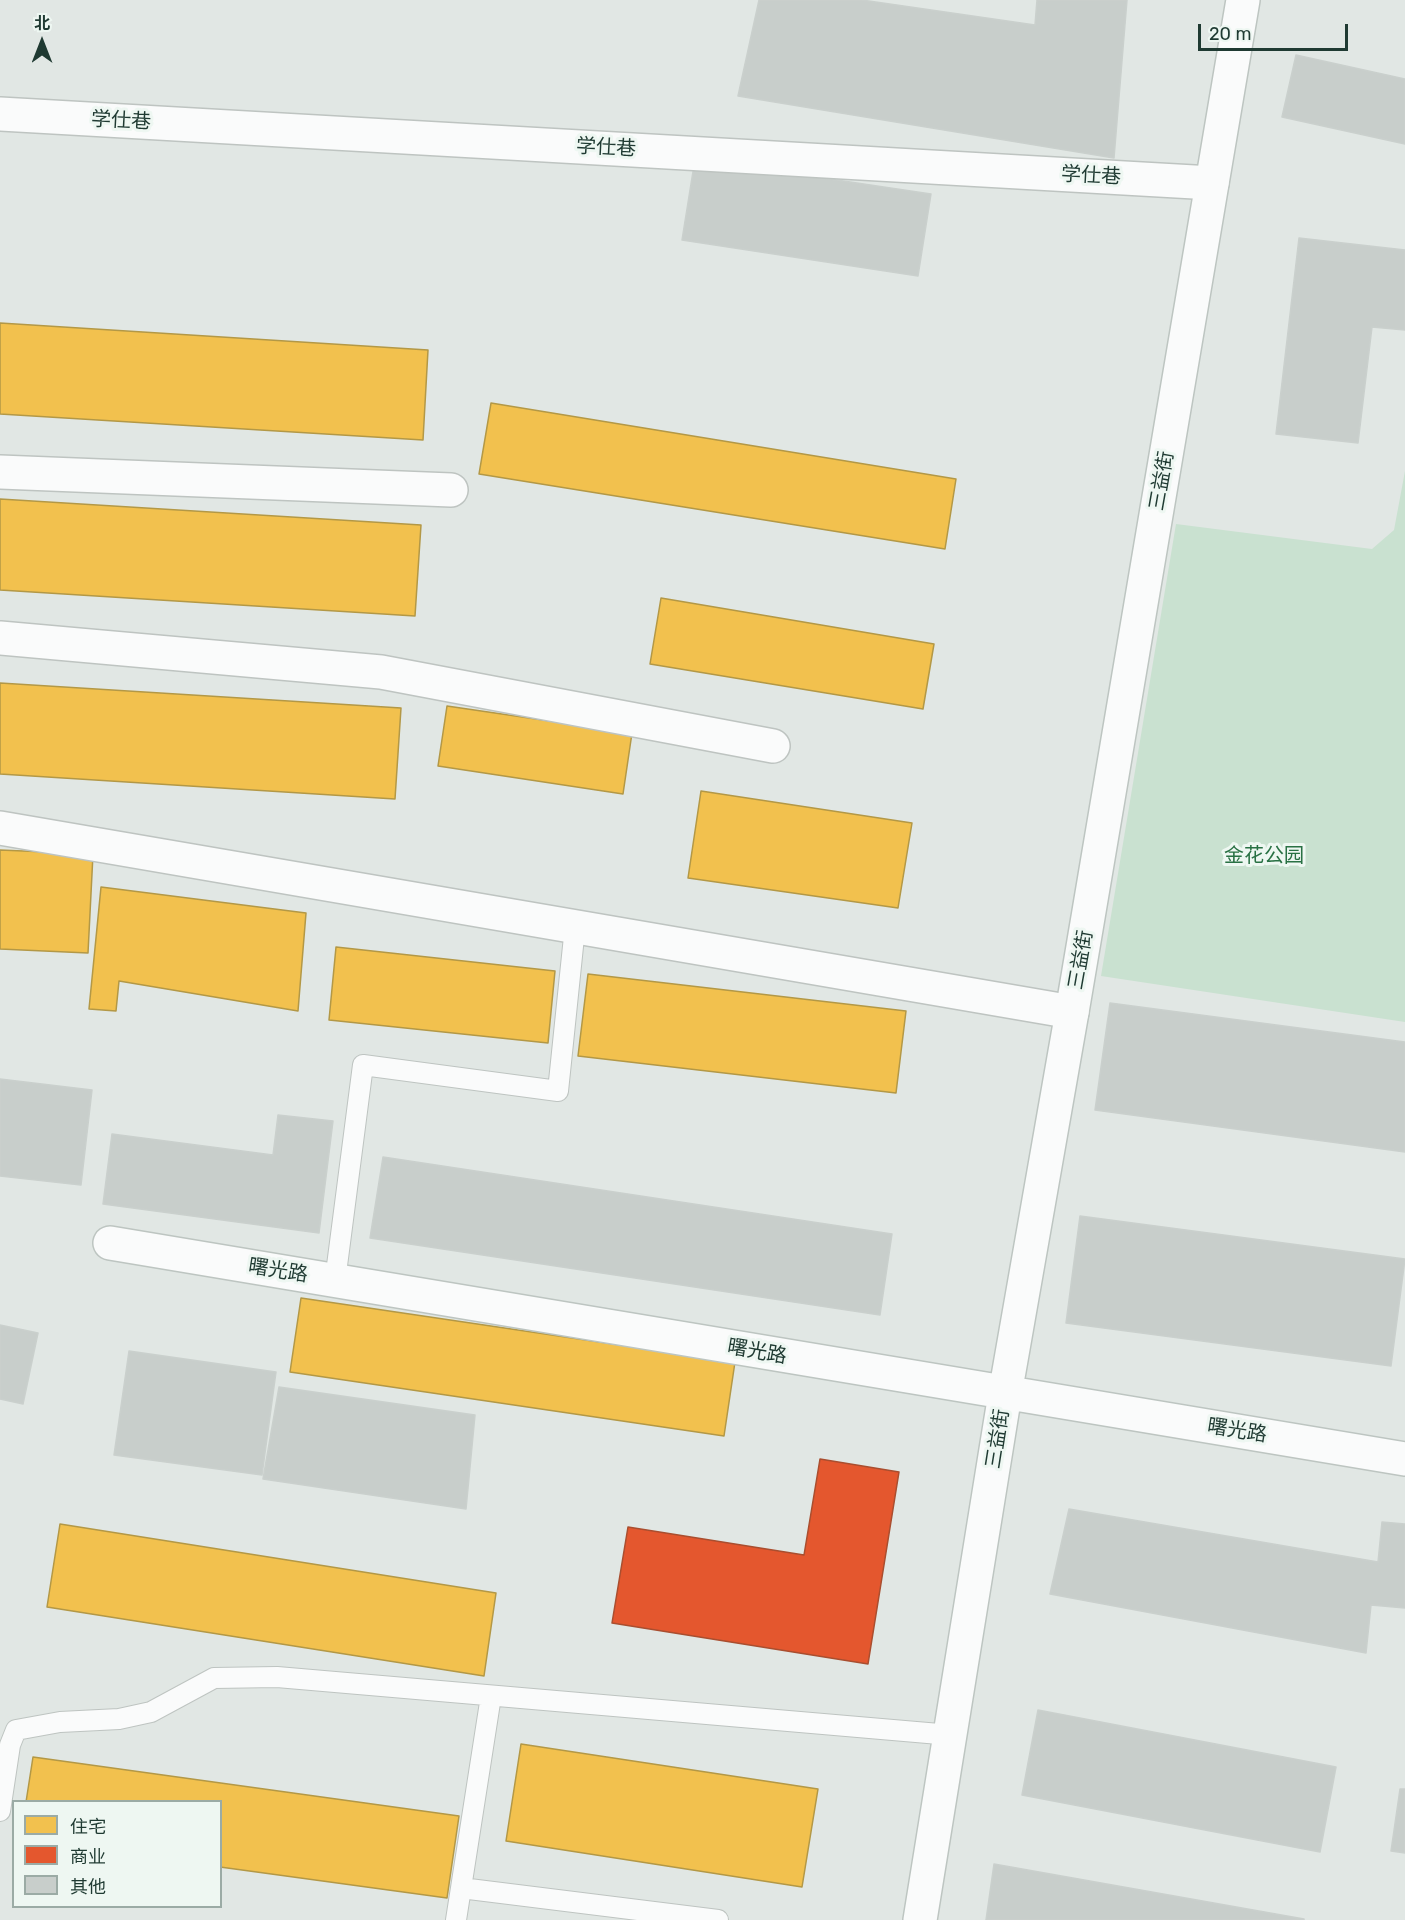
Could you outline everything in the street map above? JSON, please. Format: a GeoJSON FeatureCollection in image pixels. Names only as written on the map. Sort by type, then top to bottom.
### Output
{"type":"FeatureCollection","features":[{"type":"Feature","properties":{"kind":"street","name":"三益街"},"geometry":{"type":"LineString","coordinates":[[920,1920],[1005,1394],[1243,0]]}},
{"type":"Feature","properties":{"kind":"street","name":"学仕巷"},"geometry":{"type":"LineString","coordinates":[[0,114],[1212,183]]}},
{"type":"Feature","properties":{"kind":"street"},"geometry":{"type":"LineString","coordinates":[[0,472],[451,490]]}},
{"type":"Feature","properties":{"kind":"street"},"geometry":{"type":"LineString","coordinates":[[0,638],[381,672],[773,746]]}},
{"type":"Feature","properties":{"kind":"street"},"geometry":{"type":"LineString","coordinates":[[0,828],[1072,1012]]}},
{"type":"Feature","properties":{"kind":"street","name":"曙光路"},"geometry":{"type":"LineString","coordinates":[[110,1243],[1405,1459]]}},
{"type":"Feature","properties":{"kind":"lane"},"geometry":{"type":"LineString","coordinates":[[335,1281],[363,1065],[558,1091],[575,927]]}},
{"type":"Feature","properties":{"kind":"lane"},"geometry":{"type":"LineString","coordinates":[[0,1810],[10,1745],[16,1730],[60,1722],[118,1719],[151,1712],[214,1678],[277,1677],[951,1736]]}},
{"type":"Feature","properties":{"kind":"lane"},"geometry":{"type":"LineString","coordinates":[[456,1920],[491,1696]]}},
{"type":"Feature","properties":{"kind":"lane"},"geometry":{"type":"LineString","coordinates":[[461,1888],[718,1920]]}},
{"type":"Feature","properties":{"kind":"green space","name":"金花公园"},"geometry":{"type":"Polygon","coordinates":[[[1405,471],[1405,1022],[1101,976],[1176,524],[1372,549],[1394,530],[1405,471]]]}},
{"type":"Feature","properties":{"kind":"building: 住宅"},"geometry":{"type":"Polygon","coordinates":[[[0,323],[428,350],[423,440],[0,414],[0,323]]]}},
{"type":"Feature","properties":{"kind":"building: 住宅"},"geometry":{"type":"Polygon","coordinates":[[[491,403],[956,479],[945,549],[479,474],[491,403]]]}},
{"type":"Feature","properties":{"kind":"building: 住宅"},"geometry":{"type":"Polygon","coordinates":[[[0,499],[421,525],[415,616],[0,590],[0,499]]]}},
{"type":"Feature","properties":{"kind":"building: 住宅"},"geometry":{"type":"Polygon","coordinates":[[[661,598],[934,644],[923,709],[650,664],[661,598]]]}},
{"type":"Feature","properties":{"kind":"building: 住宅"},"geometry":{"type":"Polygon","coordinates":[[[0,683],[401,708],[395,799],[0,774],[0,683]]]}},
{"type":"Feature","properties":{"kind":"building: 住宅"},"geometry":{"type":"Polygon","coordinates":[[[447,706],[632,733],[623,794],[438,766],[447,706]]]}},
{"type":"Feature","properties":{"kind":"building: 住宅"},"geometry":{"type":"Polygon","coordinates":[[[701,791],[912,823],[898,908],[688,878],[701,791]]]}},
{"type":"Feature","properties":{"kind":"building: 住宅"},"geometry":{"type":"Polygon","coordinates":[[[0,850],[93,854],[88,953],[0,949],[0,850]]]}},
{"type":"Feature","properties":{"kind":"building: 住宅"},"geometry":{"type":"Polygon","coordinates":[[[101,887],[306,913],[298,1011],[119,981],[116,1011],[89,1009],[101,887]]]}},
{"type":"Feature","properties":{"kind":"building: 住宅"},"geometry":{"type":"Polygon","coordinates":[[[336,947],[555,971],[548,1043],[329,1020],[336,947]]]}},
{"type":"Feature","properties":{"kind":"building: 住宅"},"geometry":{"type":"Polygon","coordinates":[[[588,974],[906,1011],[896,1093],[578,1056],[588,974]]]}},
{"type":"Feature","properties":{"kind":"building: 住宅"},"geometry":{"type":"Polygon","coordinates":[[[301,1298],[735,1362],[724,1436],[290,1372],[301,1298]]]}},
{"type":"Feature","properties":{"kind":"building: 住宅"},"geometry":{"type":"Polygon","coordinates":[[[60,1524],[496,1593],[484,1676],[47,1607],[60,1524]]]}},
{"type":"Feature","properties":{"kind":"building: 住宅"},"geometry":{"type":"Polygon","coordinates":[[[521,1744],[818,1789],[802,1887],[506,1841],[521,1744]]]}},
{"type":"Feature","properties":{"kind":"building: 住宅"},"geometry":{"type":"Polygon","coordinates":[[[33,1757],[459,1816],[447,1898],[222,1867],[222,1800],[26,1800],[33,1757]]]}},
{"type":"Feature","properties":{"kind":"building: 商业"},"geometry":{"type":"Polygon","coordinates":[[[820,1459],[899,1472],[868,1664],[612,1623],[628,1527],[804,1555],[820,1459]]]}},
{"type":"Feature","properties":{"kind":"building: 其他"},"geometry":{"type":"Polygon","coordinates":[[[759,0],[862,0],[1035,25],[1037,0],[1127,0],[1114,158],[738,96],[759,0]]]}},
{"type":"Feature","properties":{"kind":"building: 其他"},"geometry":{"type":"Polygon","coordinates":[[[1296,55],[1405,79],[1405,144],[1282,117],[1296,55]]]}},
{"type":"Feature","properties":{"kind":"building: 其他"},"geometry":{"type":"Polygon","coordinates":[[[695,159],[931,194],[918,276],[682,240],[695,159]]]}},
{"type":"Feature","properties":{"kind":"building: 其他"},"geometry":{"type":"Polygon","coordinates":[[[1299,238],[1405,250],[1405,330],[1372,327],[1358,443],[1276,434],[1299,238]]]}},
{"type":"Feature","properties":{"kind":"building: 其他"},"geometry":{"type":"Polygon","coordinates":[[[1110,1003],[1405,1042],[1405,1152],[1095,1110],[1110,1003]]]}},
{"type":"Feature","properties":{"kind":"building: 其他"},"geometry":{"type":"Polygon","coordinates":[[[0,1079],[92,1090],[81,1185],[0,1176],[0,1079]]]}},
{"type":"Feature","properties":{"kind":"building: 其他"},"geometry":{"type":"Polygon","coordinates":[[[278,1115],[333,1121],[319,1233],[103,1204],[112,1134],[273,1155],[278,1115]]]}},
{"type":"Feature","properties":{"kind":"building: 其他"},"geometry":{"type":"Polygon","coordinates":[[[383,1157],[892,1234],[880,1315],[370,1238],[383,1157]]]}},
{"type":"Feature","properties":{"kind":"building: 其他"},"geometry":{"type":"Polygon","coordinates":[[[1080,1216],[1405,1259],[1391,1366],[1066,1323],[1080,1216]]]}},
{"type":"Feature","properties":{"kind":"building: 其他"},"geometry":{"type":"Polygon","coordinates":[[[0,1325],[38,1333],[23,1404],[0,1399],[0,1325]]]}},
{"type":"Feature","properties":{"kind":"building: 其他"},"geometry":{"type":"Polygon","coordinates":[[[129,1351],[276,1372],[262,1475],[114,1455],[129,1351]]]}},
{"type":"Feature","properties":{"kind":"building: 其他"},"geometry":{"type":"Polygon","coordinates":[[[279,1387],[475,1415],[466,1509],[263,1479],[279,1387]]]}},
{"type":"Feature","properties":{"kind":"building: 其他"},"geometry":{"type":"Polygon","coordinates":[[[1069,1509],[1378,1562],[1382,1522],[1405,1524],[1405,1608],[1371,1605],[1366,1653],[1050,1594],[1069,1509]]]}},
{"type":"Feature","properties":{"kind":"building: 其他"},"geometry":{"type":"Polygon","coordinates":[[[1038,1710],[1336,1767],[1320,1852],[1022,1795],[1038,1710]]]}},
{"type":"Feature","properties":{"kind":"building: 其他"},"geometry":{"type":"Polygon","coordinates":[[[1400,1789],[1405,1789],[1405,1853],[1391,1851],[1400,1789]]]}},
{"type":"Feature","properties":{"kind":"building: 其他"},"geometry":{"type":"Polygon","coordinates":[[[994,1864],[1304,1919],[1304,1920],[986,1920],[994,1864]]]}}]}
